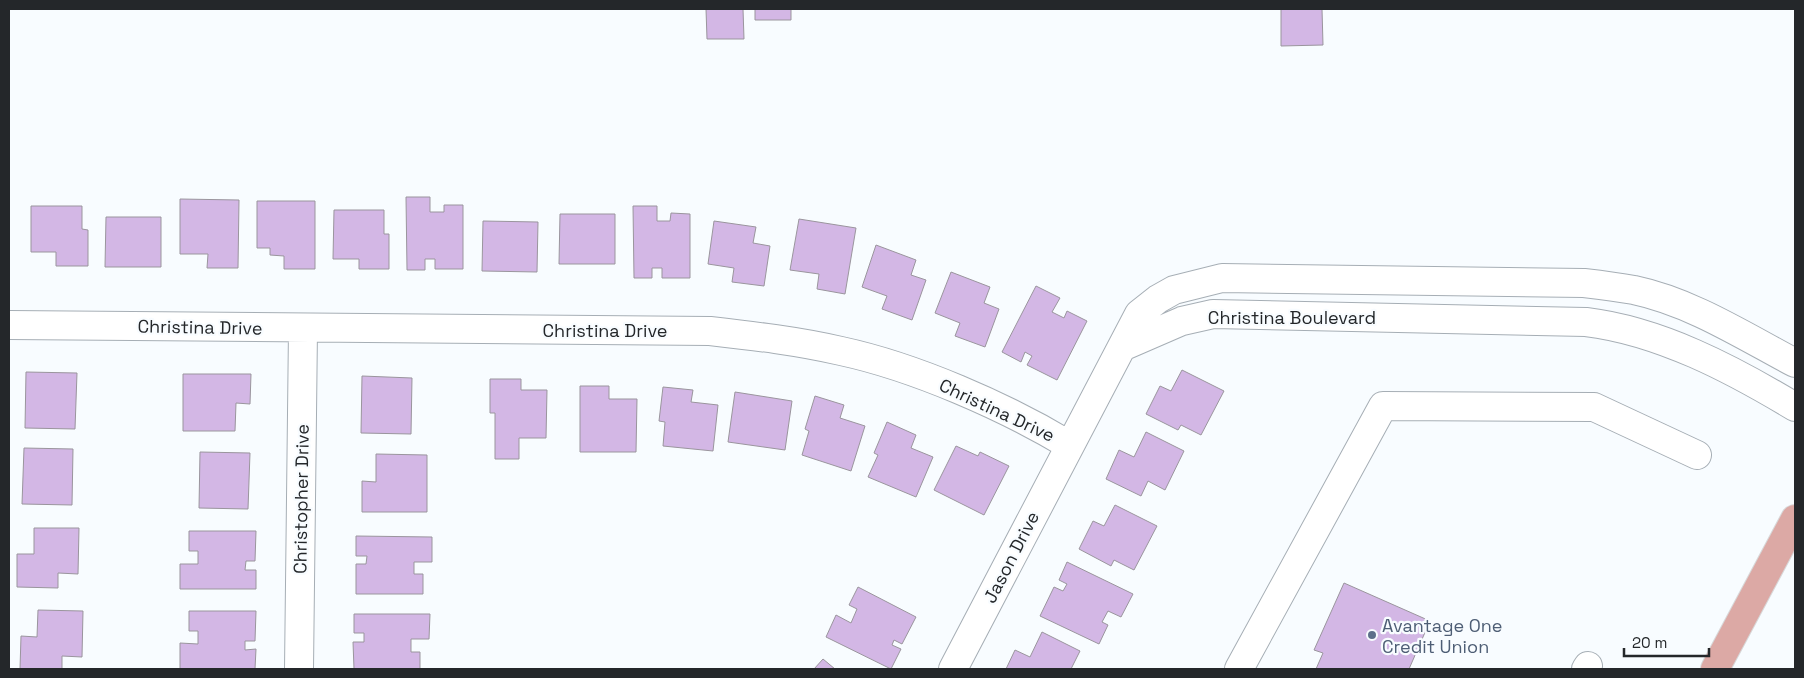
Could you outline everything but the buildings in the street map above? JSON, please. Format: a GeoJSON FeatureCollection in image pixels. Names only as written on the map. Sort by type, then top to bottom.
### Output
{"type":"FeatureCollection","features":[{"type":"Feature","properties":{"kind":"main road"},"geometry":{"type":"LineString","coordinates":[[1715,669],[1795,519]]}},
{"type":"Feature","properties":{"kind":"street","name":"Christina Boulevard"},"geometry":{"type":"LineString","coordinates":[[1122,347],[1139,314],[1158,298],[1196,283],[1222,278],[1260,277],[1584,283],[1635,290],[1678,305],[1715,320],[1795,363]]}},
{"type":"Feature","properties":{"kind":"street"},"geometry":{"type":"LineString","coordinates":[[1376,280],[1376,316]]}},
{"type":"Feature","properties":{"kind":"street"},"geometry":{"type":"LineString","coordinates":[[1664,342],[1678,305]]}},
{"type":"Feature","properties":{"kind":"street","name":"Christina Boulevard"},"geometry":{"type":"LineString","coordinates":[[1122,347],[1182,321],[1212,314],[1376,316],[1586,322],[1618,326],[1664,342],[1731,372],[1795,407]]}},
{"type":"Feature","properties":{"kind":"street","name":"Christina Drive"},"geometry":{"type":"LineString","coordinates":[[9,325],[710,331],[777,338],[843,351],[911,371],[1031,422],[1069,445],[1122,347]]}},
{"type":"Feature","properties":{"kind":"street","name":"Christopher Drive"},"geometry":{"type":"LineString","coordinates":[[299,669],[303,329]]}},
{"type":"Feature","properties":{"kind":"street"},"geometry":{"type":"LineString","coordinates":[[1239,669],[1383,406],[1594,407],[1697,455]]}},
{"type":"Feature","properties":{"kind":"street","name":"Jason Drive"},"geometry":{"type":"LineString","coordinates":[[953,669],[1069,445]]}},
{"type":"Feature","properties":{"kind":"place","name":"Avantage One Credit Union"},"geometry":{"type":"Point","coordinates":[1372,635]}}]}
